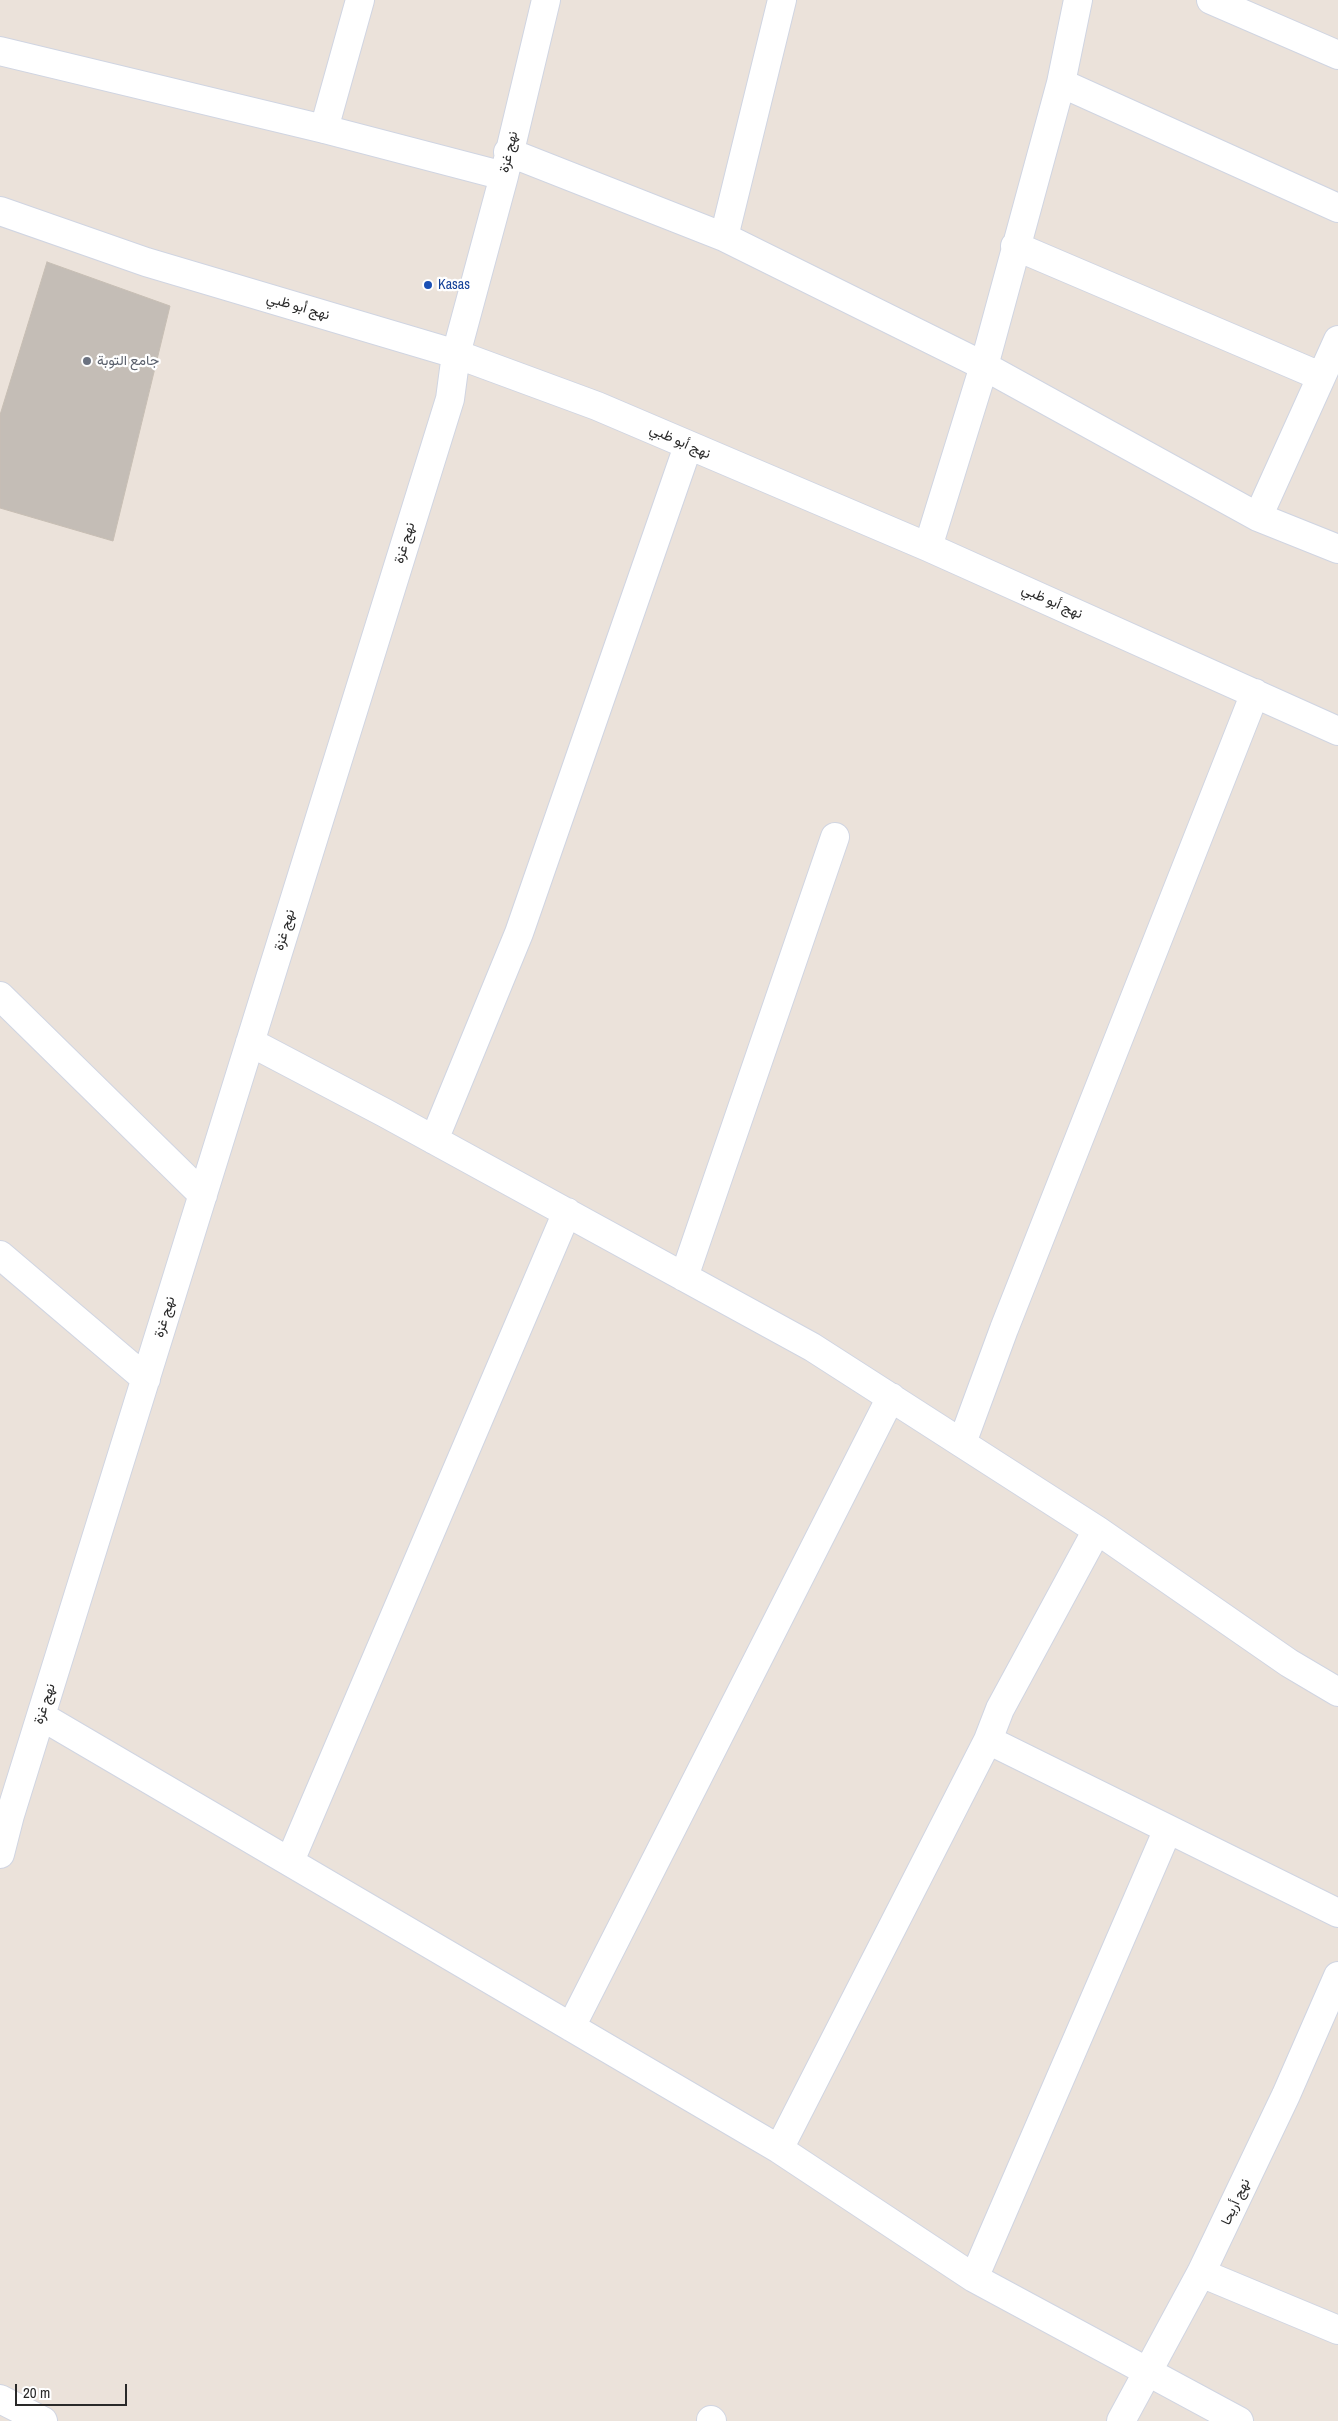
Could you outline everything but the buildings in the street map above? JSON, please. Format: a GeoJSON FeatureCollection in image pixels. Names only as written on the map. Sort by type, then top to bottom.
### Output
{"type":"FeatureCollection","features":[{"type":"Feature","properties":{"kind":"street"},"geometry":{"type":"LineString","coordinates":[[324,129],[360,0]]}},
{"type":"Feature","properties":{"kind":"street","name":"نهج غزة"},"geometry":{"type":"LineString","coordinates":[[0,1854],[5,1811],[41,1716],[450,399],[456,354],[506,164],[546,0]]}},
{"type":"Feature","properties":{"kind":"street"},"geometry":{"type":"LineString","coordinates":[[724,237],[782,0]]}},
{"type":"Feature","properties":{"kind":"street"},"geometry":{"type":"LineString","coordinates":[[928,547],[984,366],[1015,246],[1061,83],[1078,0]]}},
{"type":"Feature","properties":{"kind":"street"},"geometry":{"type":"LineString","coordinates":[[1220,2],[1338,55]]}},
{"type":"Feature","properties":{"kind":"street"},"geometry":{"type":"LineString","coordinates":[[0,51],[324,129],[506,164],[724,237],[984,366],[1258,517],[1338,549]]}},
{"type":"Feature","properties":{"kind":"street"},"geometry":{"type":"LineString","coordinates":[[1061,83],[1338,208]]}},
{"type":"Feature","properties":{"kind":"street","name":"نهج أبو ظبي"},"geometry":{"type":"LineString","coordinates":[[0,211],[146,262],[456,354],[597,406],[928,547],[1255,692],[1338,731]]}},
{"type":"Feature","properties":{"kind":"street"},"geometry":{"type":"LineString","coordinates":[[1015,246],[1320,376]]}},
{"type":"Feature","properties":{"kind":"street"},"geometry":{"type":"LineString","coordinates":[[1258,517],[1320,376],[1338,340]]}},
{"type":"Feature","properties":{"kind":"street"},"geometry":{"type":"LineString","coordinates":[[434,1140],[519,934],[688,446]]}},
{"type":"Feature","properties":{"kind":"street"},"geometry":{"type":"LineString","coordinates":[[962,1444],[1004,1329],[1255,692]]}},
{"type":"Feature","properties":{"kind":"street"},"geometry":{"type":"LineString","coordinates":[[684,1277],[835,838]]}},
{"type":"Feature","properties":{"kind":"street"},"geometry":{"type":"LineString","coordinates":[[0,996],[203,1195]]}},
{"type":"Feature","properties":{"kind":"street"},"geometry":{"type":"LineString","coordinates":[[250,1042],[434,1140],[812,1348],[1097,1530],[1289,1663],[1338,1692]]}},
{"type":"Feature","properties":{"kind":"street"},"geometry":{"type":"LineString","coordinates":[[290,1861],[566,1212]]}},
{"type":"Feature","properties":{"kind":"street"},"geometry":{"type":"LineString","coordinates":[[0,1255],[146,1379]]}},
{"type":"Feature","properties":{"kind":"street"},"geometry":{"type":"LineString","coordinates":[[571,2027],[891,1398]]}},
{"type":"Feature","properties":{"kind":"street"},"geometry":{"type":"LineString","coordinates":[[779,2149],[988,1740],[1000,1709],[1097,1530]]}},
{"type":"Feature","properties":{"kind":"street"},"geometry":{"type":"LineString","coordinates":[[41,1716],[779,2149],[974,2278],[1239,2421]]}},
{"type":"Feature","properties":{"kind":"street"},"geometry":{"type":"LineString","coordinates":[[988,1740],[1338,1913]]}},
{"type":"Feature","properties":{"kind":"street"},"geometry":{"type":"LineString","coordinates":[[974,2278],[1168,1828]]}},
{"type":"Feature","properties":{"kind":"street","name":"نهج أريحا"},"geometry":{"type":"LineString","coordinates":[[1121,2421],[1201,2273],[1286,2095],[1338,1976]]}},
{"type":"Feature","properties":{"kind":"street"},"geometry":{"type":"LineString","coordinates":[[1201,2273],[1338,2330]]}},
{"type":"Feature","properties":{"kind":"street"},"geometry":{"type":"LineString","coordinates":[[0,2399],[43,2421]]}},
{"type":"Feature","properties":{"kind":"place","name":"Kasas"},"geometry":{"type":"Point","coordinates":[428,285]}},
{"type":"Feature","properties":{"kind":"place","name":"جامع التوبة"},"geometry":{"type":"Point","coordinates":[87,361]}}]}
